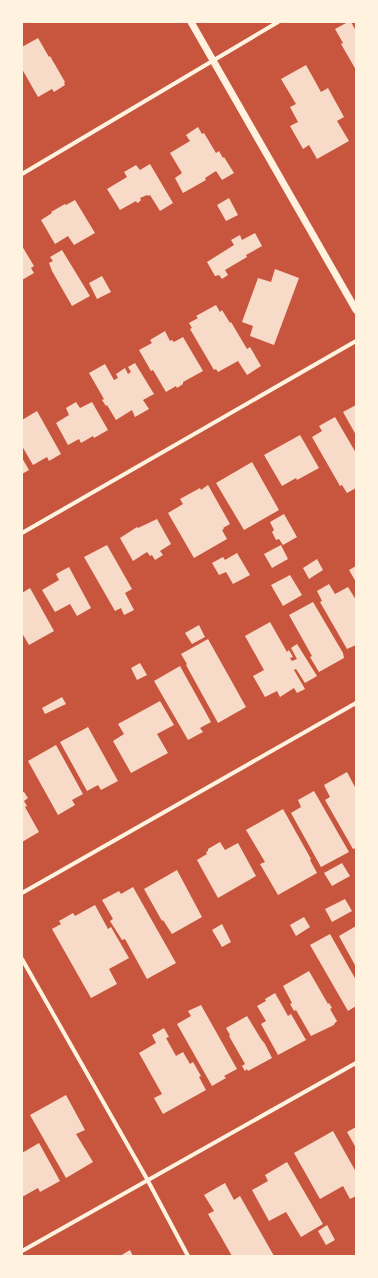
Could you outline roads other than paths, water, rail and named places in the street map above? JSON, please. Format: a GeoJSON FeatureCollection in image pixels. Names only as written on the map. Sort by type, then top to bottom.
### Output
{"type":"FeatureCollection","features":[{"type":"Feature","properties":{"kind":"street"},"geometry":{"type":"LineString","coordinates":[[191,22],[356,310]]}},
{"type":"Feature","properties":{"kind":"street"},"geometry":{"type":"LineString","coordinates":[[22,174],[278,22]]}},
{"type":"Feature","properties":{"kind":"street"},"geometry":{"type":"LineString","coordinates":[[22,533],[356,341]]}},
{"type":"Feature","properties":{"kind":"street"},"geometry":{"type":"LineString","coordinates":[[22,892],[356,703]]}},
{"type":"Feature","properties":{"kind":"street"},"geometry":{"type":"LineString","coordinates":[[22,959],[147,1179],[188,1256]]}},
{"type":"Feature","properties":{"kind":"street"},"geometry":{"type":"LineString","coordinates":[[22,1251],[147,1179],[356,1063]]}}]}
